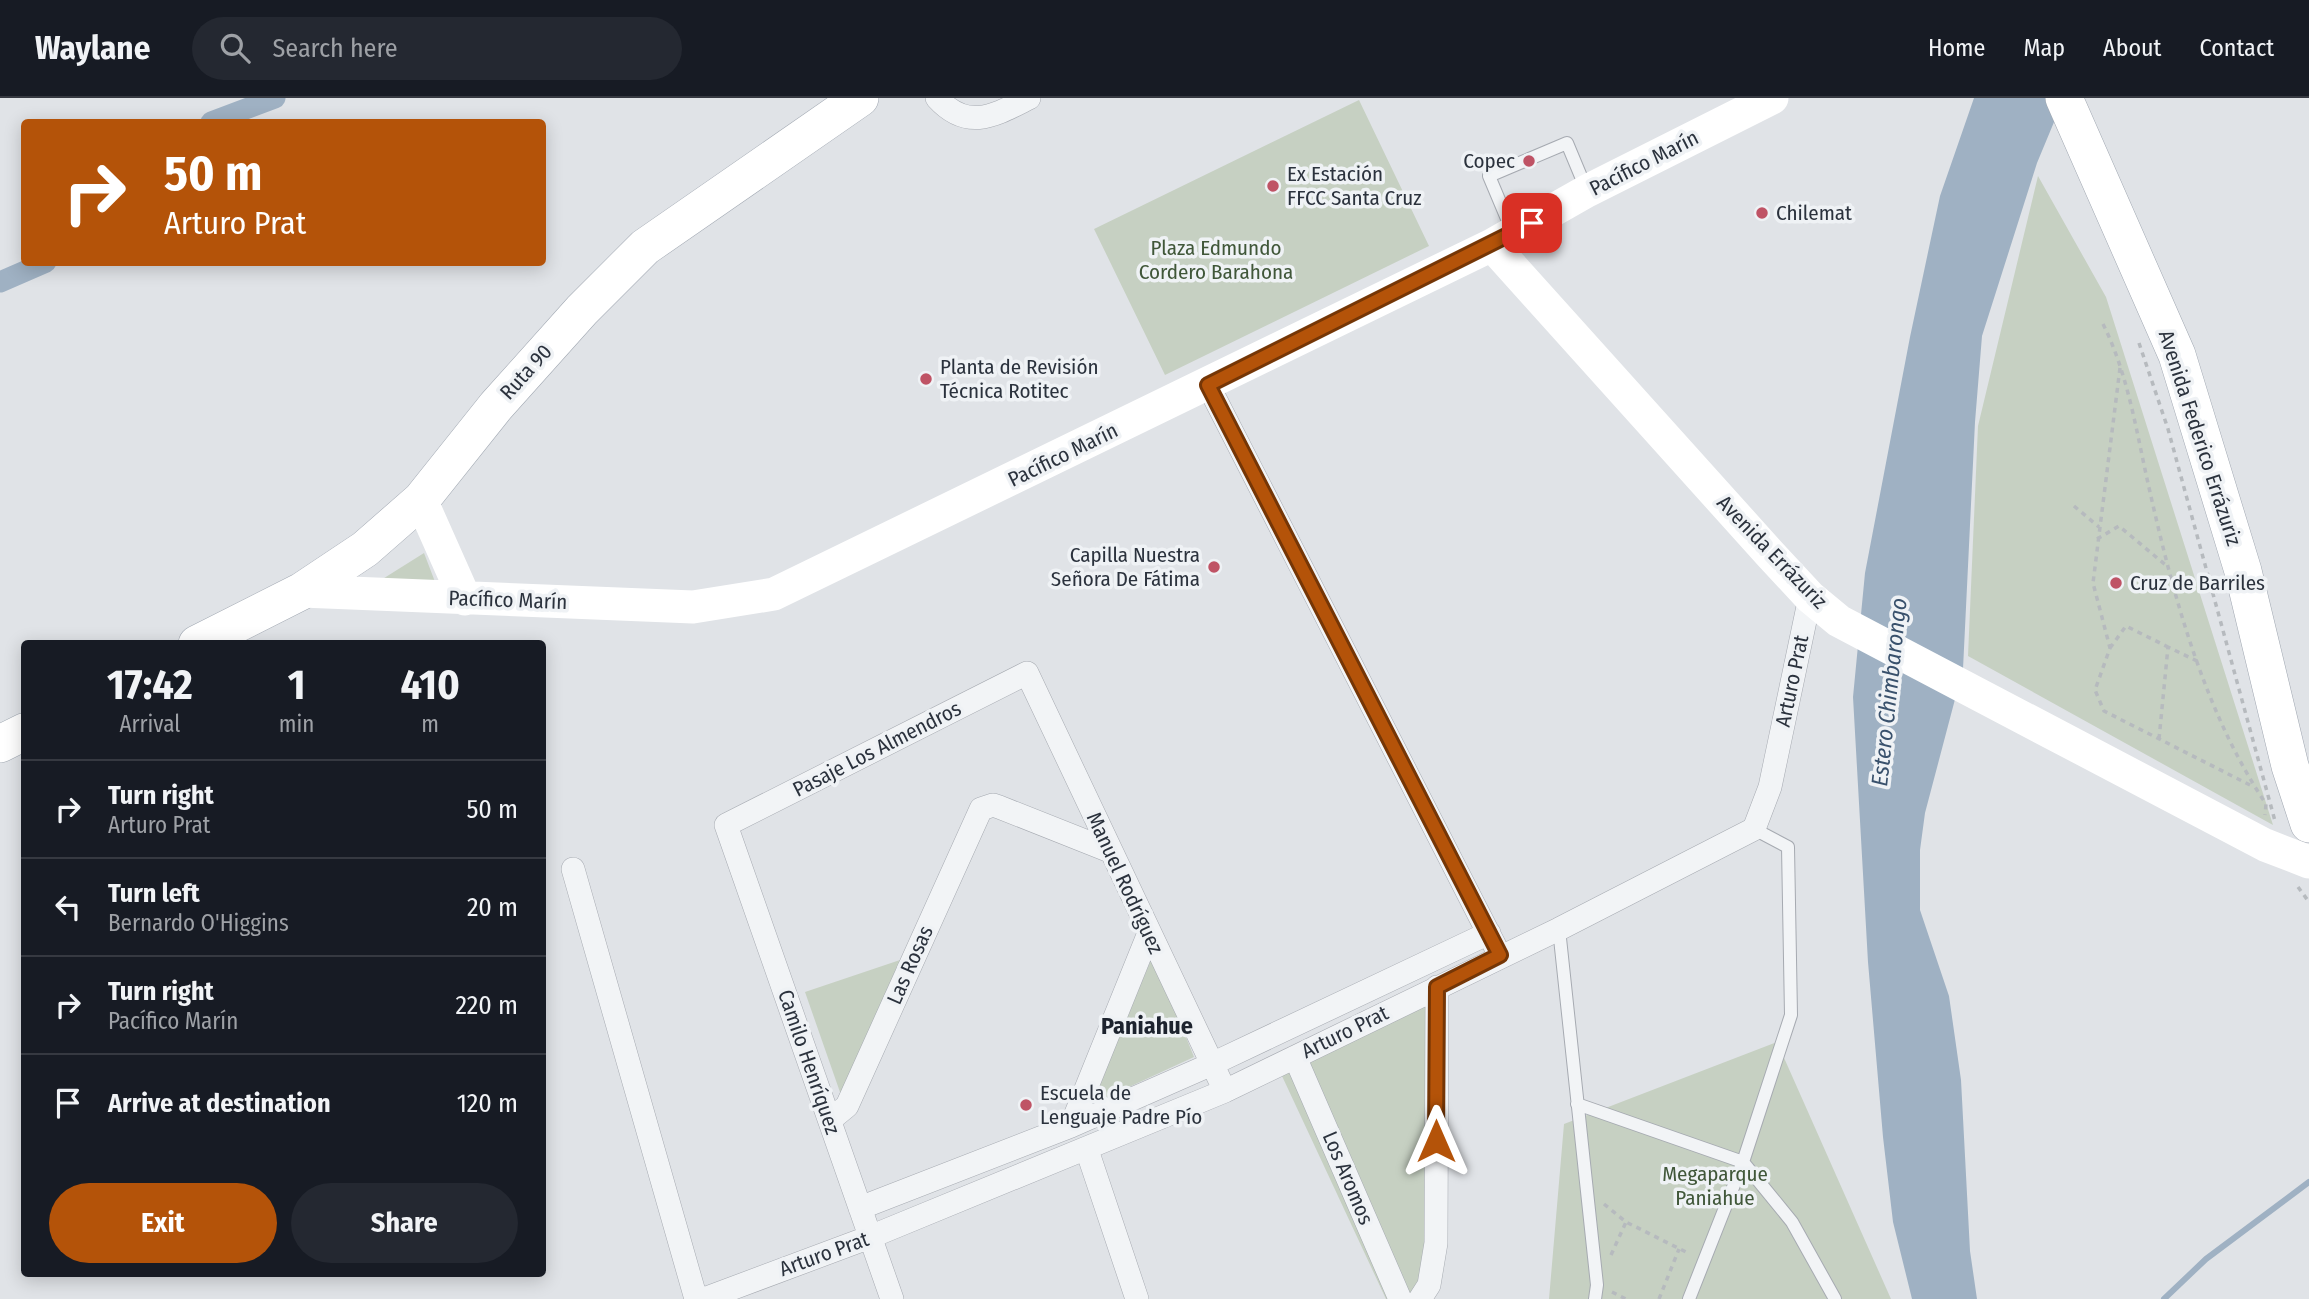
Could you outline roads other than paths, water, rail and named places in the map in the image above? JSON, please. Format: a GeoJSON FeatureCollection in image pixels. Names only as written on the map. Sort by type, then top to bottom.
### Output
{"type":"FeatureCollection","features":[{"type":"Feature","properties":{"kind":"main road","name":"Ruta 90"},"geometry":{"type":"LineString","coordinates":[[205,640],[302,591],[365,549],[421,500],[496,406],[582,310],[645,247],[860,98]]}},
{"type":"Feature","properties":{"kind":"main road","name":"Avenida Federico Errázuriz"},"geometry":{"type":"LineString","coordinates":[[2064,98],[2176,355],[2243,571],[2269,669],[2290,765],[2309,824]]}},
{"type":"Feature","properties":{"kind":"main road","name":"Avenida Federico Errázuriz"},"geometry":{"type":"LineString","coordinates":[[2269,669],[2309,763]]}},
{"type":"Feature","properties":{"kind":"main road"},"geometry":{"type":"LineString","coordinates":[[0,744],[21,734]]}},
{"type":"Feature","properties":{"kind":"street"},"geometry":{"type":"LineString","coordinates":[[937,98],[954,113],[974,118],[994,116],[1029,98]]}},
{"type":"Feature","properties":{"kind":"street","name":"Pacífico Marín"},"geometry":{"type":"LineString","coordinates":[[302,591],[693,607],[774,594],[1208,385],[1503,239],[1587,191],[1772,98]]}},
{"type":"Feature","properties":{"kind":"street","name":"Avenida Errázuriz"},"geometry":{"type":"LineString","coordinates":[[1503,239],[1810,597],[1839,621],[2286,854]]}},
{"type":"Feature","properties":{"kind":"street"},"geometry":{"type":"LineString","coordinates":[[1208,385],[1500,955]]}},
{"type":"Feature","properties":{"kind":"street"},"geometry":{"type":"LineString","coordinates":[[421,500],[466,599]]}},
{"type":"Feature","properties":{"kind":"street","name":"Arturo Prat"},"geometry":{"type":"LineString","coordinates":[[704,1299],[870,1237],[1225,1091],[1500,955],[1559,929],[1754,829],[1770,787],[1810,597]]}},
{"type":"Feature","properties":{"kind":"street","name":"Pasaje Los Almendros"},"geometry":{"type":"LineString","coordinates":[[726,825],[1027,673]]}},
{"type":"Feature","properties":{"kind":"street","name":"Manuel Rodríguez"},"geometry":{"type":"LineString","coordinates":[[1027,673],[1225,1091]]}},
{"type":"Feature","properties":{"kind":"street","name":"Las Rosas"},"geometry":{"type":"LineString","coordinates":[[830,1121],[847,1106],[978,814],[987,806],[999,807],[1110,851]]}},
{"type":"Feature","properties":{"kind":"street","name":"Camilo Henríquez"},"geometry":{"type":"LineString","coordinates":[[726,825],[892,1299]]}},
{"type":"Feature","properties":{"kind":"street"},"geometry":{"type":"LineString","coordinates":[[573,869],[696,1299]]}},
{"type":"Feature","properties":{"kind":"street"},"geometry":{"type":"LineString","coordinates":[[1071,1126],[1149,933]]}},
{"type":"Feature","properties":{"kind":"street","name":"Arturo Prat"},"geometry":{"type":"LineString","coordinates":[[860,1208],[1071,1126],[1212,1064],[1489,933]]}},
{"type":"Feature","properties":{"kind":"street"},"geometry":{"type":"LineString","coordinates":[[1420,1299],[1429,1285],[1436,1243],[1437,987]]}},
{"type":"Feature","properties":{"kind":"street","name":"Los Aromos"},"geometry":{"type":"LineString","coordinates":[[1295,1057],[1394,1297]]}},
{"type":"Feature","properties":{"kind":"street"},"geometry":{"type":"LineString","coordinates":[[1087,1150],[1137,1299]]}},
{"type":"Feature","properties":{"kind":"lane"},"geometry":{"type":"LineString","coordinates":[[1503,239],[1489,176],[1567,142],[1587,191]]}},
{"type":"Feature","properties":{"kind":"lane"},"geometry":{"type":"LineString","coordinates":[[1689,1299],[1743,1162],[1791,1015],[1788,847],[1754,829]]}},
{"type":"Feature","properties":{"kind":"lane"},"geometry":{"type":"LineString","coordinates":[[1559,929],[1597,1285],[1595,1299]]}},
{"type":"Feature","properties":{"kind":"lane"},"geometry":{"type":"LineString","coordinates":[[1577,1104],[1743,1162],[1792,1222],[1835,1299]]}},
{"type":"Feature","properties":{"kind":"water","name":"Estero Chimbarongo"},"geometry":{"type":"Polygon","coordinates":[[[1974,98],[2064,98],[2037,163],[1982,336],[1963,669],[1925,813],[1920,850],[1920,910],[1949,996],[1961,1080],[1970,1251],[1977,1299],[1912,1299],[1893,1222],[1883,1137],[1868,962],[1853,697],[1865,573],[1910,337],[1940,196],[1974,98]]]}},
{"type":"Feature","properties":{"kind":"waterway"},"geometry":{"type":"LineString","coordinates":[[219,119],[275,98]]}},
{"type":"Feature","properties":{"kind":"waterway"},"geometry":{"type":"LineString","coordinates":[[0,282],[37,266]]}},
{"type":"Feature","properties":{"kind":"waterway"},"geometry":{"type":"LineString","coordinates":[[2164,1299],[2206,1259],[2309,1182]]}},
{"type":"Feature","properties":{"kind":"place","name":"Copec"},"geometry":{"type":"Point","coordinates":[1529,161]}},
{"type":"Feature","properties":{"kind":"place","name":"Ex Estación FFCC Santa Cruz"},"geometry":{"type":"Point","coordinates":[1273,186]}},
{"type":"Feature","properties":{"kind":"place","name":"Chilemat"},"geometry":{"type":"Point","coordinates":[1762,213]}},
{"type":"Feature","properties":{"kind":"place","name":"Planta de Revisión Técnica Rotitec"},"geometry":{"type":"Point","coordinates":[926,379]}},
{"type":"Feature","properties":{"kind":"place","name":"Capilla Nuestra Señora De Fátima"},"geometry":{"type":"Point","coordinates":[1214,567]}},
{"type":"Feature","properties":{"kind":"place","name":"Cruz de Barriles"},"geometry":{"type":"Point","coordinates":[2116,583]}},
{"type":"Feature","properties":{"kind":"place","name":"Escuela de Lenguaje Padre Pío"},"geometry":{"type":"Point","coordinates":[1026,1105]}},
{"type":"Feature","properties":{"kind":"district","name":"Paniahue"},"geometry":{"type":"Point","coordinates":[1147,1026]}},
{"type":"Feature","properties":{"kind":"park label","name":"Plaza Edmundo Cordero Barahona"},"geometry":{"type":"Point","coordinates":[1216,260]}},
{"type":"Feature","properties":{"kind":"park label","name":"Megaparque Paniahue"},"geometry":{"type":"Point","coordinates":[1715,1186]}}]}
